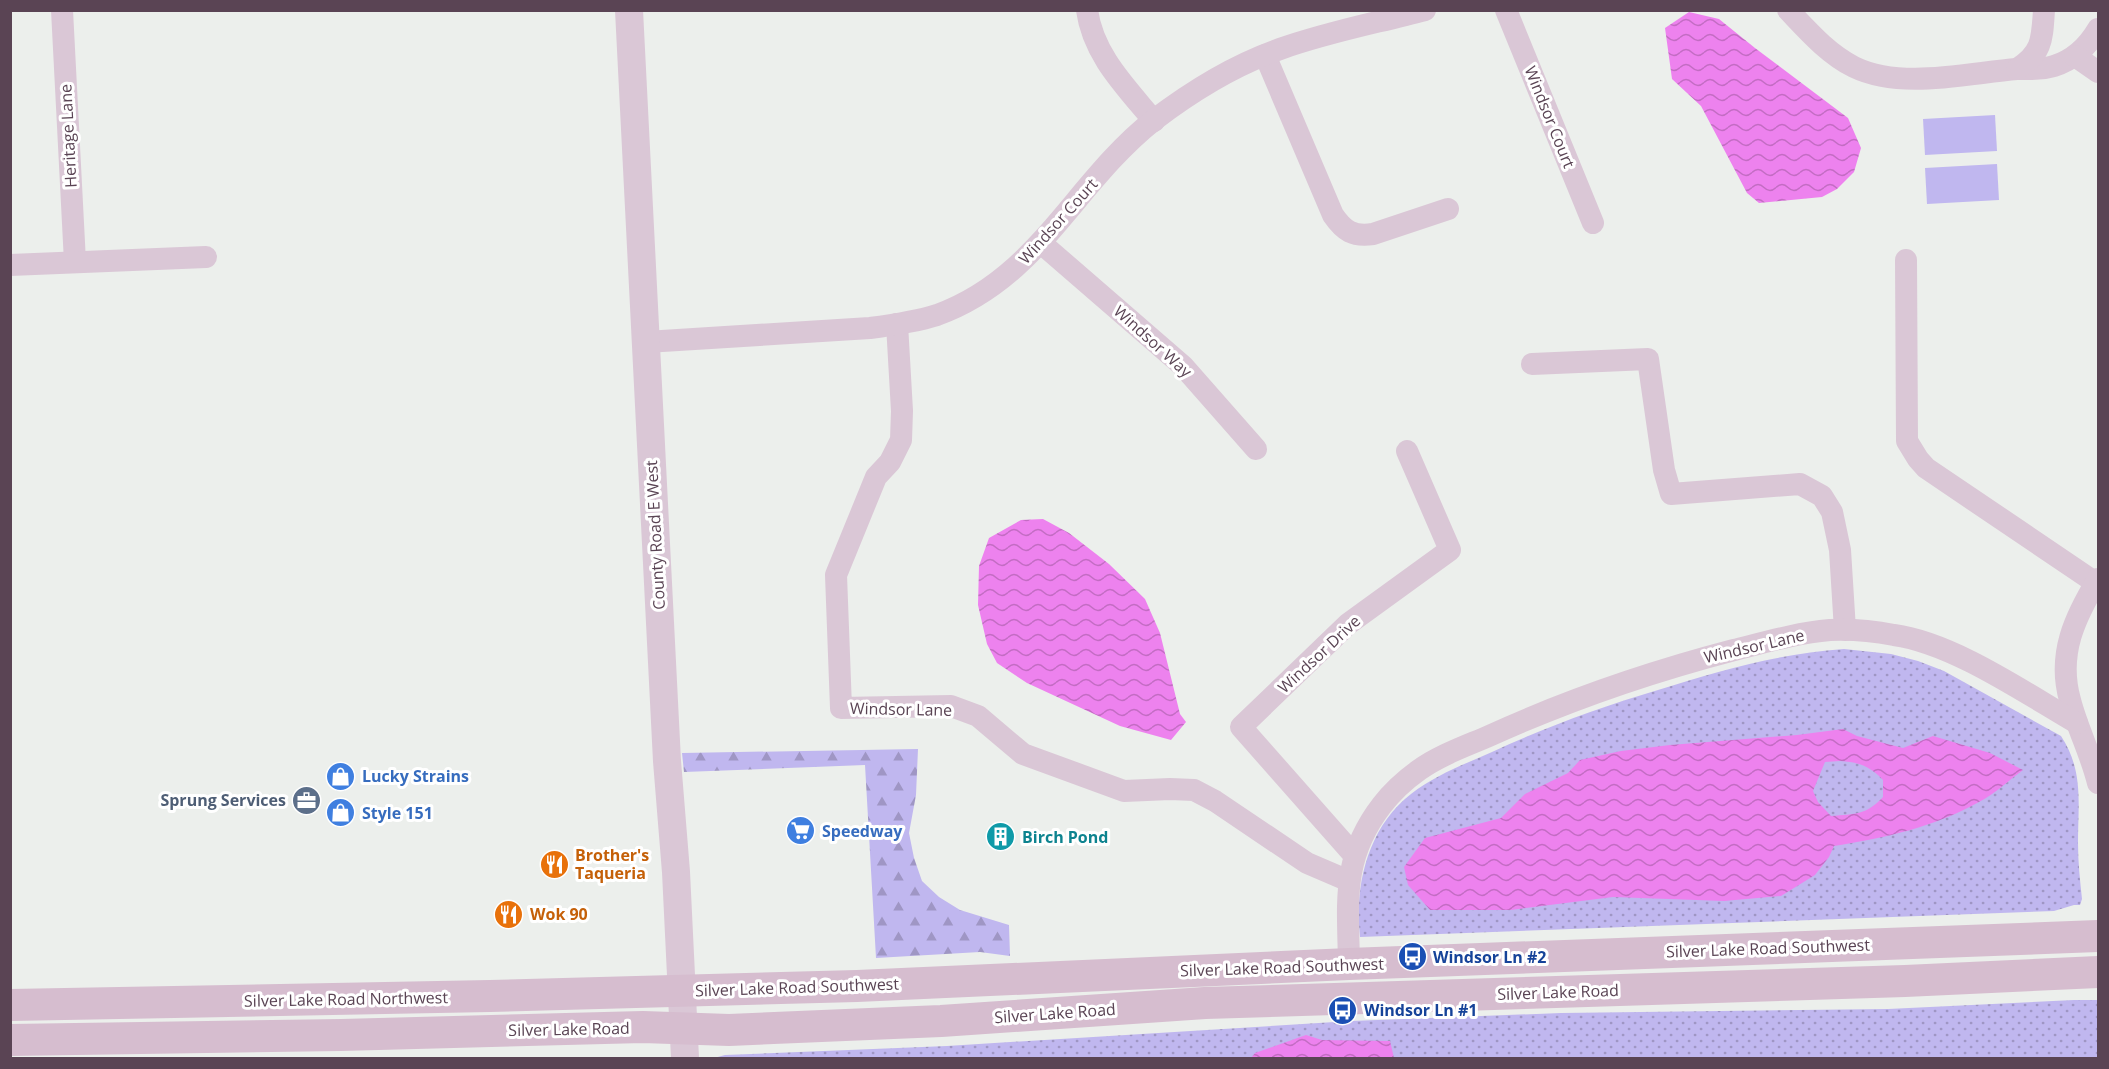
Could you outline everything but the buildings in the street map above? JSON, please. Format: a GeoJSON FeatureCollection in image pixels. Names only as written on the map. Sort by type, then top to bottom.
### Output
{"type":"FeatureCollection","features":[{"type":"Feature","properties":{"kind":"main road","name":"Silver Lake Road Southwest"},"geometry":{"type":"LineString","coordinates":[[682,991],[2098,936]]}},
{"type":"Feature","properties":{"kind":"main road","name":"Silver Lake Road"},"geometry":{"type":"LineString","coordinates":[[10,1040],[644,1027],[685,1043],[729,1030],[941,1021],[1205,1003],[1893,981],[2098,972]]}},
{"type":"Feature","properties":{"kind":"main road","name":"Silver Lake Road Northwest"},"geometry":{"type":"LineString","coordinates":[[10,1005],[682,991]]}},
{"type":"Feature","properties":{"kind":"street","name":"Heritage Lane"},"geometry":{"type":"LineString","coordinates":[[62,10],[75,262]]}},
{"type":"Feature","properties":{"kind":"street","name":"County Road E West"},"geometry":{"type":"LineString","coordinates":[[629,10],[667,761],[676,872],[685,1043]]}},
{"type":"Feature","properties":{"kind":"street"},"geometry":{"type":"LineString","coordinates":[[1087,10],[1089,25],[1097,46],[1109,65],[1154,120]]}},
{"type":"Feature","properties":{"kind":"street","name":"Windsor Court"},"geometry":{"type":"LineString","coordinates":[[646,342],[897,324],[936,315],[990,288],[1020,265],[1132,140],[1154,120],[1198,89],[1237,67],[1265,55],[1324,35],[1425,10]]}},
{"type":"Feature","properties":{"kind":"street","name":"Windsor Court"},"geometry":{"type":"LineString","coordinates":[[1506,10],[1593,223]]}},
{"type":"Feature","properties":{"kind":"street"},"geometry":{"type":"LineString","coordinates":[[1788,10],[1836,57],[1855,68],[1877,75],[1938,78],[2055,66],[2075,56],[2091,40],[2098,29]]}},
{"type":"Feature","properties":{"kind":"street"},"geometry":{"type":"LineString","coordinates":[[2017,69],[2030,61],[2039,49],[2044,10]]}},
{"type":"Feature","properties":{"kind":"street"},"geometry":{"type":"LineString","coordinates":[[1265,55],[1333,215],[1341,226],[1350,233],[1362,236],[1448,209]]}},
{"type":"Feature","properties":{"kind":"street"},"geometry":{"type":"LineString","coordinates":[[2075,56],[2098,72]]}},
{"type":"Feature","properties":{"kind":"street","name":"Windsor Way"},"geometry":{"type":"LineString","coordinates":[[1041,243],[1184,366],[1256,449]]}},
{"type":"Feature","properties":{"kind":"street"},"geometry":{"type":"LineString","coordinates":[[10,265],[206,257]]}},
{"type":"Feature","properties":{"kind":"street"},"geometry":{"type":"LineString","coordinates":[[1906,260],[1907,441],[1926,468],[2098,581],[2073,625],[2067,650],[2069,699],[2092,758],[2098,783]]}},
{"type":"Feature","properties":{"kind":"street","name":"Windsor Lane"},"geometry":{"type":"LineString","coordinates":[[897,324],[902,411],[901,440],[890,462],[876,477],[836,575],[842,708],[951,706],[978,716],[1023,754],[1124,791],[1194,790],[1215,801],[1307,863],[1349,882]]}},
{"type":"Feature","properties":{"kind":"street"},"geometry":{"type":"LineString","coordinates":[[1532,364],[1648,359],[1664,470],[1671,494],[1800,484],[1822,496],[1832,512],[1840,550],[1845,630]]}},
{"type":"Feature","properties":{"kind":"street","name":"Windsor Drive"},"geometry":{"type":"LineString","coordinates":[[1354,855],[1241,728],[1348,624],[1450,550],[1407,451]]}},
{"type":"Feature","properties":{"kind":"street","name":"Windsor Lane"},"geometry":{"type":"LineString","coordinates":[[1349,964],[1347,912],[1354,855],[1381,806],[1404,783],[1419,770],[1438,759],[1521,722],[1587,696],[1684,663],[1792,636],[1830,630],[1897,635],[1934,645],[1971,662],[2078,723]]}},
{"type":"Feature","properties":{"kind":"green space"},"geometry":{"type":"Polygon","coordinates":[[[1995,115],[1997,151],[1925,155],[1923,119],[1995,115]]]}},
{"type":"Feature","properties":{"kind":"green space"},"geometry":{"type":"Polygon","coordinates":[[[1997,164],[1999,200],[1927,204],[1925,168],[1997,164]]]}},
{"type":"Feature","properties":{"kind":"green space"},"geometry":{"type":"Polygon","coordinates":[[[1844,649],[1891,654],[1944,671],[2061,736],[2073,762],[2078,788],[2078,850],[2082,899],[2080,905],[2054,911],[1360,937],[1359,898],[1362,878],[1374,840],[1396,808],[1430,781],[1533,734],[1637,697],[1750,664],[1819,651],[1844,649]]]}},
{"type":"Feature","properties":{"kind":"green space"},"geometry":{"type":"Polygon","coordinates":[[[918,749],[916,795],[909,833],[922,881],[939,897],[960,910],[1009,925],[1010,956],[980,952],[876,958],[865,765],[684,772],[682,753],[918,749]]]}},
{"type":"Feature","properties":{"kind":"green space"},"geometry":{"type":"Polygon","coordinates":[[[2098,1000],[2098,1058],[714,1058],[725,1055],[947,1046],[1351,1021],[1561,1013],[1888,1009],[2098,1000]]]}},
{"type":"Feature","properties":{"kind":"water"},"geometry":{"type":"Polygon","coordinates":[[[1689,12],[1719,19],[1848,118],[1861,148],[1854,172],[1837,189],[1822,197],[1759,203],[1747,193],[1701,106],[1672,79],[1665,28],[1689,12]]]}},
{"type":"Feature","properties":{"kind":"water"},"geometry":{"type":"Polygon","coordinates":[[[1043,519],[1069,533],[1109,564],[1145,599],[1160,633],[1180,714],[1186,722],[1171,740],[1120,726],[1027,683],[997,663],[987,644],[978,605],[979,566],[989,538],[1021,520],[1043,519]]]}},
{"type":"Feature","properties":{"kind":"water"},"geometry":{"type":"Polygon","coordinates":[[[1843,729],[1857,736],[1903,748],[1933,736],[1990,753],[2023,770],[1985,799],[1945,818],[1890,835],[1834,846],[1829,857],[1815,875],[1781,896],[1724,901],[1613,897],[1511,910],[1430,910],[1408,885],[1404,867],[1425,838],[1501,818],[1525,794],[1568,773],[1580,760],[1621,751],[1670,745],[1843,729]],[[1825,762],[1813,791],[1818,802],[1831,816],[1860,813],[1883,797],[1883,780],[1878,775],[1863,766],[1846,762],[1825,762]]]}},
{"type":"Feature","properties":{"kind":"water"},"geometry":{"type":"Polygon","coordinates":[[[1306,1035],[1322,1040],[1390,1041],[1394,1058],[1251,1058],[1255,1053],[1306,1035]]]}},
{"type":"Feature","properties":{"kind":"place","name":"Lucky Strains"},"geometry":{"type":"Point","coordinates":[341,776]}},
{"type":"Feature","properties":{"kind":"place","name":"Sprung Services"},"geometry":{"type":"Point","coordinates":[307,800]}},
{"type":"Feature","properties":{"kind":"place","name":"Style 151"},"geometry":{"type":"Point","coordinates":[341,813]}},
{"type":"Feature","properties":{"kind":"place","name":"Speedway"},"geometry":{"type":"Point","coordinates":[801,831]}},
{"type":"Feature","properties":{"kind":"place","name":"Birch Pond"},"geometry":{"type":"Point","coordinates":[1001,837]}},
{"type":"Feature","properties":{"kind":"place","name":"Brother's Taqueria"},"geometry":{"type":"Point","coordinates":[554,864]}},
{"type":"Feature","properties":{"kind":"place","name":"Wok 90"},"geometry":{"type":"Point","coordinates":[509,914]}},
{"type":"Feature","properties":{"kind":"place","name":"Windsor Ln #2"},"geometry":{"type":"Point","coordinates":[1412,957]}},
{"type":"Feature","properties":{"kind":"place","name":"Windsor Ln #1"},"geometry":{"type":"Point","coordinates":[1343,1010]}}]}
